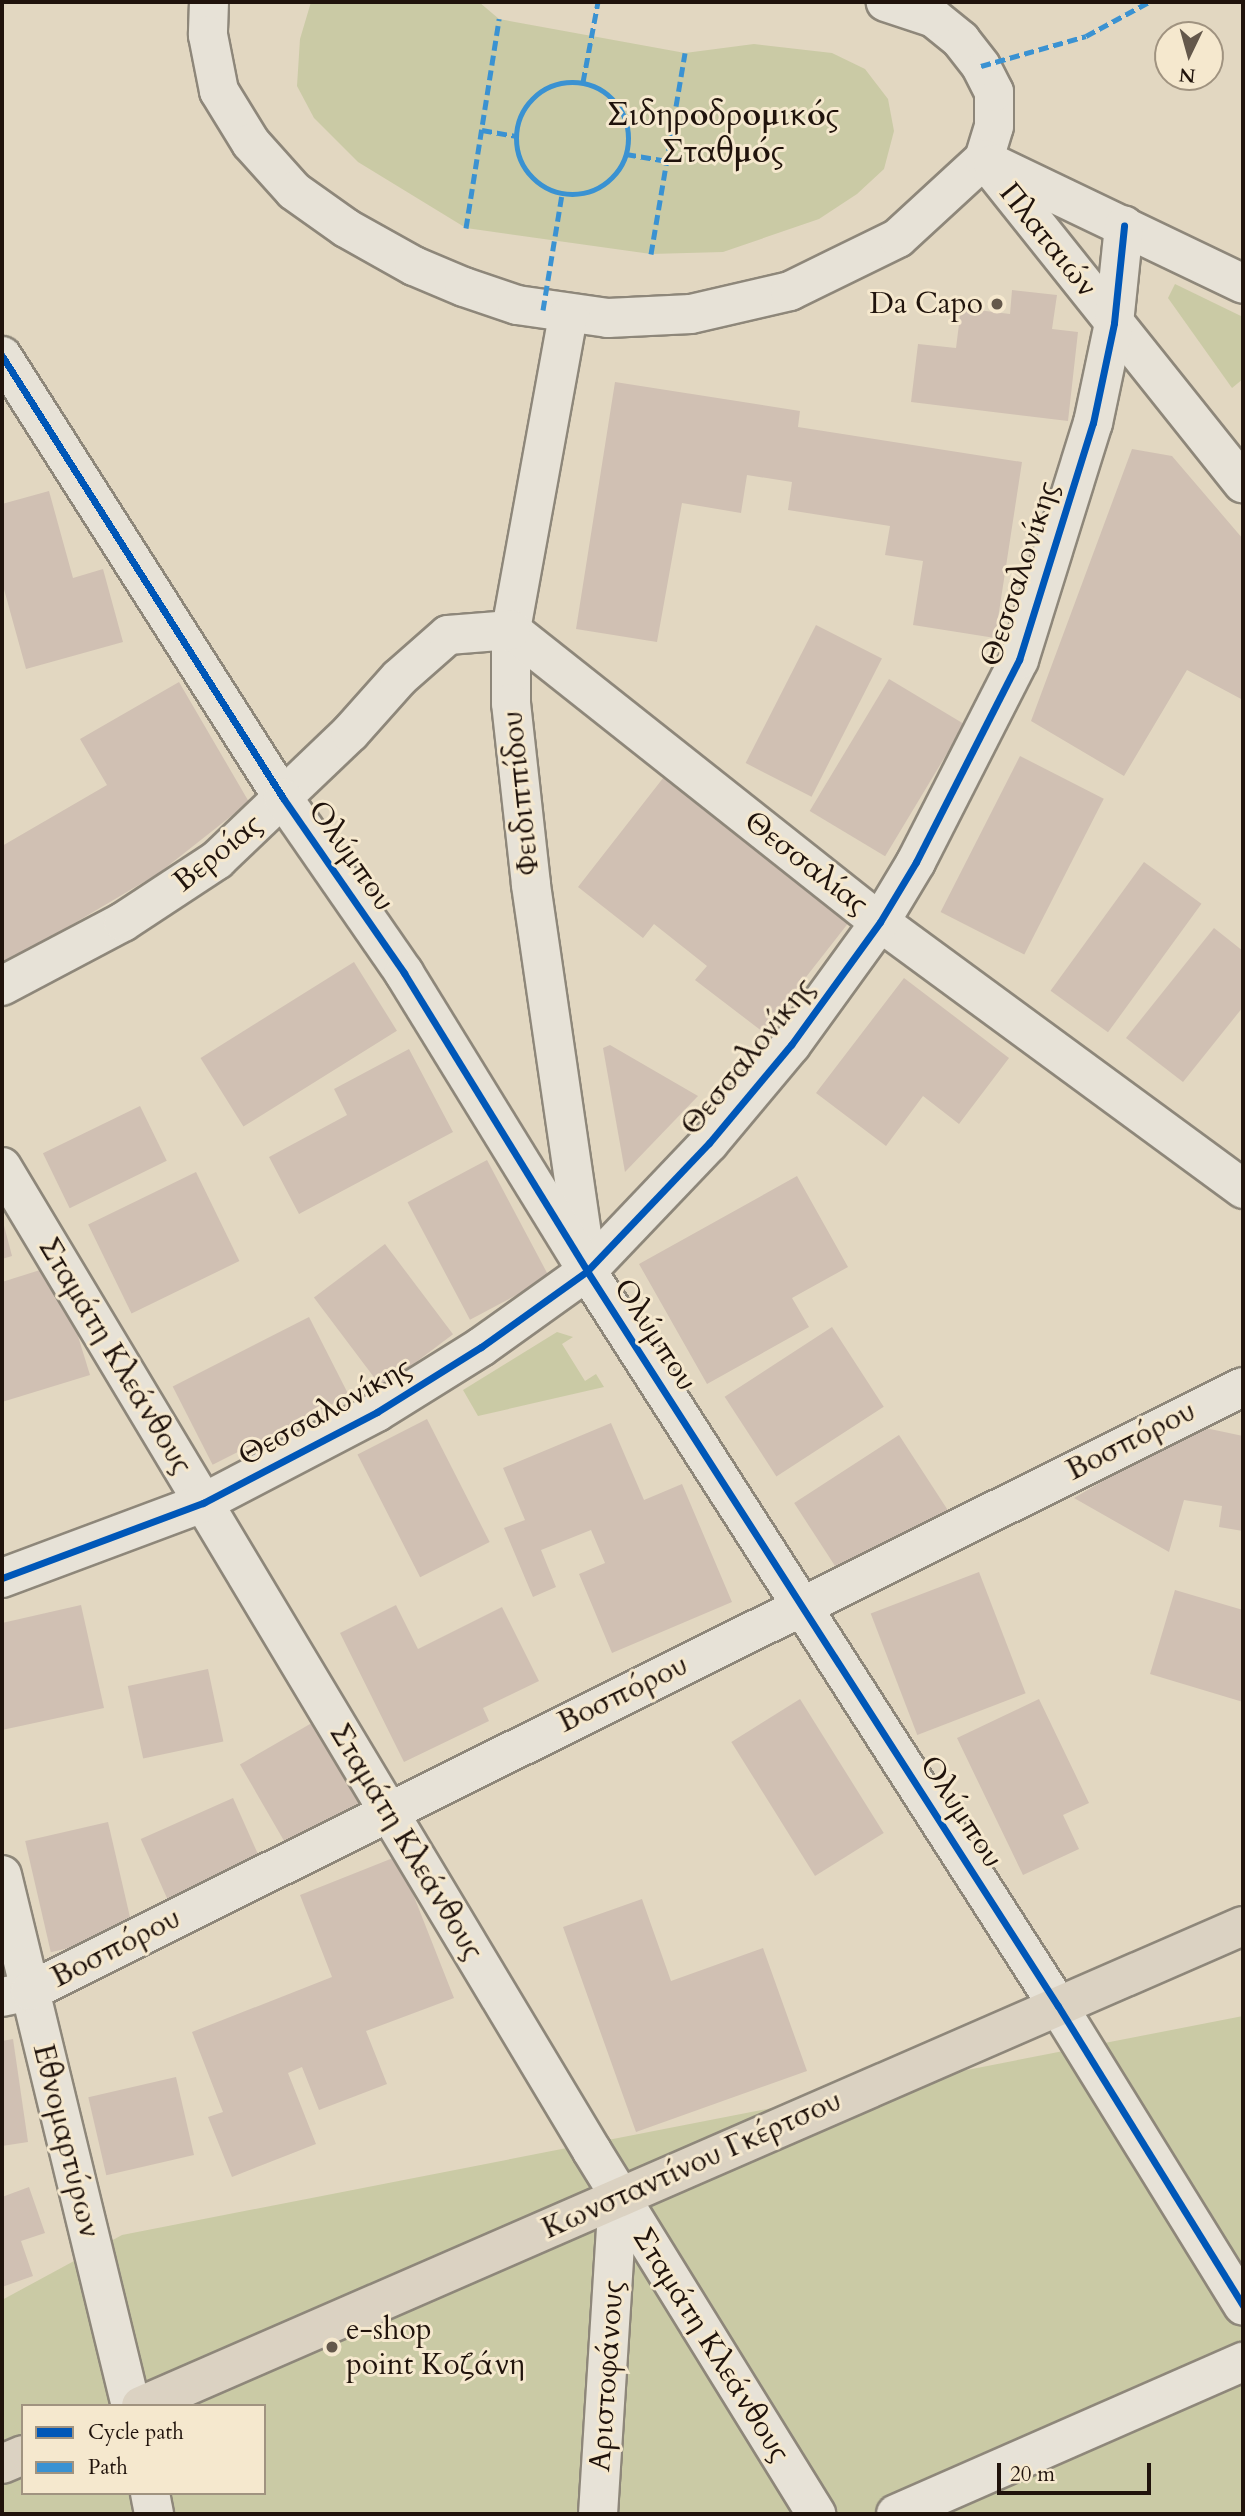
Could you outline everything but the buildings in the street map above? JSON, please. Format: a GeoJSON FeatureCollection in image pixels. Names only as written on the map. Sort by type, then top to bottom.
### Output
{"type":"FeatureCollection","features":[{"type":"Feature","properties":{"kind":"main road","name":"Κωνσταντίνου Γκέρτσου"},"geometry":{"type":"LineString","coordinates":[[146,2404],[618,2195],[1243,1926]]}},
{"type":"Feature","properties":{"kind":"main road"},"geometry":{"type":"LineString","coordinates":[[2,2464],[21,2456]]}},
{"type":"Feature","properties":{"kind":"street"},"geometry":{"type":"LineString","coordinates":[[209,2],[208,35],[219,91],[251,143],[294,191],[346,228],[414,266],[517,305],[568,316],[691,314],[790,291],[898,237],[984,159],[994,126],[994,92],[981,66],[961,40],[934,18],[886,2]]}},
{"type":"Feature","properties":{"kind":"street"},"geometry":{"type":"LineString","coordinates":[[984,159],[1243,284]]}},
{"type":"Feature","properties":{"kind":"street","name":"Πλαταιών"},"geometry":{"type":"LineString","coordinates":[[984,159],[1114,323],[1231,443],[1243,484]]}},
{"type":"Feature","properties":{"kind":"street","name":"Θεσσαλονίκης"},"geometry":{"type":"LineString","coordinates":[[2,1578],[203,1503],[377,1412],[481,1347],[587,1271],[709,1143],[791,1045],[880,922],[959,785],[1019,660],[1093,423],[1114,323],[1124,226]]}},
{"type":"Feature","properties":{"kind":"street","name":"Φειδιππίδου"},"geometry":{"type":"LineString","coordinates":[[568,316],[511,630],[511,703],[519,794],[587,1271]]}},
{"type":"Feature","properties":{"kind":"street","name":"Ολύμπου"},"geometry":{"type":"LineString","coordinates":[[5,373],[283,798],[404,974],[587,1271],[1058,2006],[1243,2306]]}},
{"type":"Feature","properties":{"kind":"street","name":"Βεροίας"},"geometry":{"type":"LineString","coordinates":[[2,986],[123,922],[207,867],[283,798],[399,678],[449,635],[511,630]]}},
{"type":"Feature","properties":{"kind":"street","name":"Θεσσαλίας"},"geometry":{"type":"LineString","coordinates":[[511,630],[880,922],[1243,1189]]}},
{"type":"Feature","properties":{"kind":"street","name":"Σταμάτη Κλεάνθους"},"geometry":{"type":"LineString","coordinates":[[2,1167],[618,2195],[816,2514]]}},
{"type":"Feature","properties":{"kind":"street","name":"Βοσπόρου"},"geometry":{"type":"LineString","coordinates":[[16,1994],[1243,1387]]}},
{"type":"Feature","properties":{"kind":"street","name":"Εθνομαρτύρων"},"geometry":{"type":"LineString","coordinates":[[2,1875],[16,1994],[130,2404]]}},
{"type":"Feature","properties":{"kind":"street","name":"Αριστοφάνους"},"geometry":{"type":"LineString","coordinates":[[598,2514],[618,2195]]}},
{"type":"Feature","properties":{"kind":"street"},"geometry":{"type":"LineString","coordinates":[[896,2514],[1243,2361]]}},
{"type":"Feature","properties":{"kind":"street"},"geometry":{"type":"LineString","coordinates":[[150,2495],[154,2514]]}},
{"type":"Feature","properties":{"kind":"green space"},"geometry":{"type":"Polygon","coordinates":[[[311,2],[479,2],[499,19],[685,53],[754,44],[832,53],[865,69],[888,99],[894,131],[884,169],[857,194],[819,219],[723,252],[651,254],[466,228],[358,162],[314,118],[297,86],[300,39],[311,2]]]}},
{"type":"Feature","properties":{"kind":"green space"},"geometry":{"type":"Polygon","coordinates":[[[1175,284],[1243,317],[1243,379],[1232,388],[1168,298],[1175,284]]]}},
{"type":"Feature","properties":{"kind":"green space"},"geometry":{"type":"Polygon","coordinates":[[[557,1332],[573,1337],[562,1344],[585,1381],[596,1374],[604,1387],[478,1416],[463,1390],[557,1332]]]}},
{"type":"Feature","properties":{"kind":"green space"},"geometry":{"type":"Polygon","coordinates":[[[1243,2016],[1243,2514],[2,2514],[2,2300],[122,2235],[1243,2016]]]}},
{"type":"Feature","properties":{"kind":"marked path"},"geometry":{"type":"LineString","coordinates":[[583,82],[598,2]]}},
{"type":"Feature","properties":{"kind":"marked path"},"geometry":{"type":"LineString","coordinates":[[981,66],[1086,36],[1149,2]]}},
{"type":"Feature","properties":{"kind":"marked path"},"geometry":{"type":"LineString","coordinates":[[466,228],[499,19]]}},
{"type":"Feature","properties":{"kind":"marked path"},"geometry":{"type":"LineString","coordinates":[[651,254],[685,53]]}},
{"type":"Feature","properties":{"kind":"marked path"},"geometry":{"type":"LineString","coordinates":[[572,82],[593,86],[611,99],[624,117],[628,138],[624,159],[611,177],[593,190],[572,194],[551,190],[533,177],[520,159],[516,138],[520,117],[533,99],[551,86],[572,82]]}},
{"type":"Feature","properties":{"kind":"marked path"},"geometry":{"type":"LineString","coordinates":[[482,130],[515,136]]}},
{"type":"Feature","properties":{"kind":"marked path"},"geometry":{"type":"LineString","coordinates":[[626,154],[667,161]]}},
{"type":"Feature","properties":{"kind":"marked path"},"geometry":{"type":"LineString","coordinates":[[543,310],[562,194]]}},
{"type":"Feature","properties":{"kind":"cycle path"},"geometry":{"type":"LineString","coordinates":[[2,1578],[203,1503],[377,1412],[481,1347],[587,1271],[709,1143],[791,1045],[880,922],[916,862],[1019,660],[1093,423],[1114,323],[1124,226]]}},
{"type":"Feature","properties":{"kind":"cycle path"},"geometry":{"type":"LineString","coordinates":[[2,356],[283,798],[404,973],[587,1271],[1058,2006],[1243,2306]]}},
{"type":"Feature","properties":{"kind":"place","name":"Da Capo"},"geometry":{"type":"Point","coordinates":[997,304]}},
{"type":"Feature","properties":{"kind":"place","name":"e-shop point Κοζάνη"},"geometry":{"type":"Point","coordinates":[332,2347]}},
{"type":"Feature","properties":{"kind":"district","name":"Σιδηροδρομικός Σταθμός"},"geometry":{"type":"Point","coordinates":[723,134]}}]}
